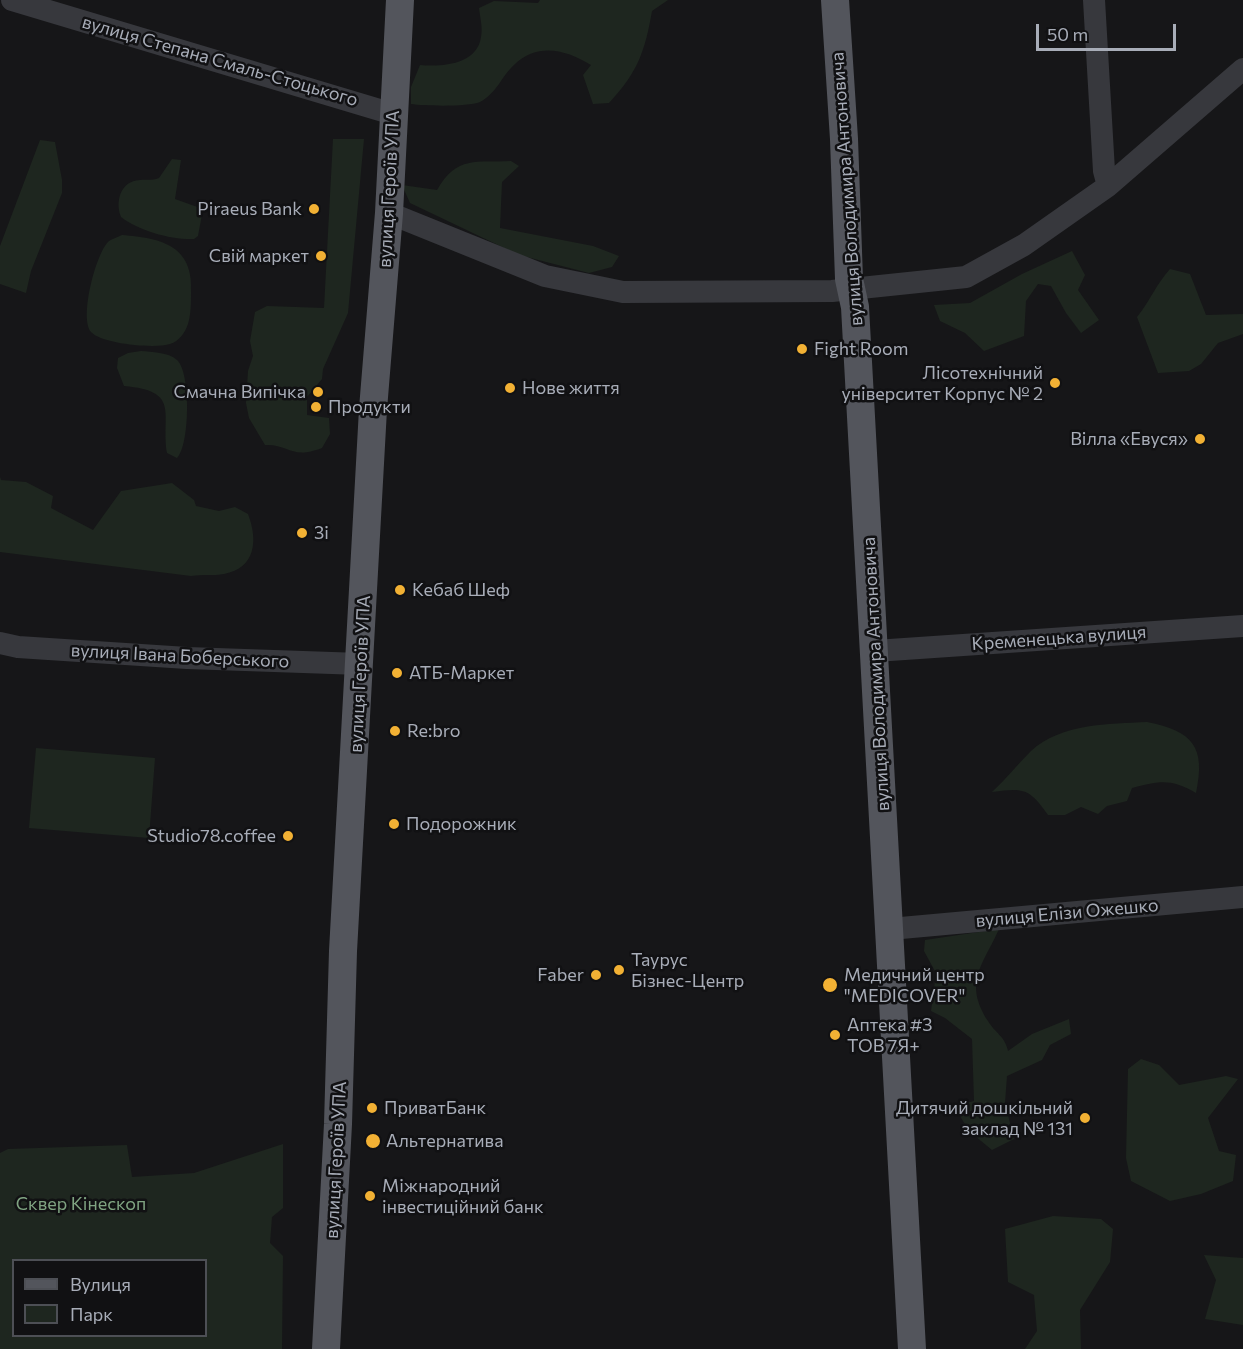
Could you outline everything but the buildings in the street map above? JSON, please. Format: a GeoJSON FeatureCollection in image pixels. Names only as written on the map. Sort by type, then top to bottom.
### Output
{"type":"FeatureCollection","features":[{"type":"Feature","properties":{"kind":"main road","name":"вулиця Героїв УПА"},"geometry":{"type":"LineString","coordinates":[[326,1349],[338,1114],[343,951],[361,664],[373,409],[389,213],[400,0]]}},
{"type":"Feature","properties":{"kind":"main road","name":"вулиця Володимира Антоновича"},"geometry":{"type":"LineString","coordinates":[[835,0],[851,290],[855,307],[875,651],[912,1349]]}},
{"type":"Feature","properties":{"kind":"street","name":"вулиця Степана Смаль-Стоцького"},"geometry":{"type":"LineString","coordinates":[[12,0],[393,114]]}},
{"type":"Feature","properties":{"kind":"street"},"geometry":{"type":"LineString","coordinates":[[1094,0],[1104,171],[1108,186]]}},
{"type":"Feature","properties":{"kind":"street"},"geometry":{"type":"LineString","coordinates":[[389,213],[545,276],[623,292],[851,290],[966,277],[1024,245],[1108,186],[1243,69]]}},
{"type":"Feature","properties":{"kind":"street","name":"Кременецька вулиця"},"geometry":{"type":"LineString","coordinates":[[875,651],[1243,626]]}},
{"type":"Feature","properties":{"kind":"street","name":"вулиця Івана Боберського"},"geometry":{"type":"LineString","coordinates":[[0,643],[18,647],[187,658],[361,664]]}},
{"type":"Feature","properties":{"kind":"street","name":"вулиця Елізи Ожешко"},"geometry":{"type":"LineString","coordinates":[[890,929],[1243,897]]}},
{"type":"Feature","properties":{"kind":"green space"},"geometry":{"type":"Polygon","coordinates":[[[540,0],[668,0],[652,11],[643,50],[634,71],[609,103],[593,104],[583,75],[591,65],[562,52],[542,51],[523,58],[514,65],[495,90],[480,102],[436,106],[411,104],[411,87],[420,65],[457,62],[473,53],[478,46],[482,30],[479,8],[494,1],[538,3],[540,0]]]}},
{"type":"Feature","properties":{"kind":"green space"},"geometry":{"type":"Polygon","coordinates":[[[333,139],[364,139],[348,313],[323,369],[322,379],[307,397],[307,415],[329,418],[330,434],[322,448],[297,452],[265,445],[249,418],[246,403],[248,371],[253,356],[250,341],[255,312],[267,306],[324,308],[333,139]]]}},
{"type":"Feature","properties":{"kind":"green space"},"geometry":{"type":"Polygon","coordinates":[[[40,140],[55,142],[62,193],[31,271],[26,293],[0,284],[0,246],[40,140]]]}},
{"type":"Feature","properties":{"kind":"green space"},"geometry":{"type":"Polygon","coordinates":[[[172,159],[181,160],[175,199],[203,209],[198,236],[194,239],[156,234],[128,222],[121,217],[119,211],[121,193],[128,184],[133,181],[159,178],[172,159]]]}},
{"type":"Feature","properties":{"kind":"green space"},"geometry":{"type":"Polygon","coordinates":[[[511,161],[519,166],[502,182],[500,228],[593,246],[619,256],[612,267],[589,273],[519,255],[410,203],[402,185],[437,190],[444,179],[460,166],[477,162],[511,161]]]}},
{"type":"Feature","properties":{"kind":"green space"},"geometry":{"type":"Polygon","coordinates":[[[122,235],[150,239],[173,247],[187,265],[191,277],[190,316],[183,333],[173,343],[153,346],[129,344],[106,340],[91,332],[87,313],[94,271],[104,247],[109,241],[122,235]]]}},
{"type":"Feature","properties":{"kind":"green space"},"geometry":{"type":"Polygon","coordinates":[[[1072,251],[1085,275],[1078,290],[1099,320],[1081,333],[1066,313],[1051,286],[1038,284],[1026,301],[1024,336],[984,351],[965,333],[940,321],[934,305],[970,303],[1022,274],[1072,251]]]}},
{"type":"Feature","properties":{"kind":"green space"},"geometry":{"type":"Polygon","coordinates":[[[1170,269],[1190,274],[1206,315],[1243,314],[1243,334],[1218,343],[1201,364],[1189,371],[1158,373],[1137,317],[1170,269]]]}},
{"type":"Feature","properties":{"kind":"green space"},"geometry":{"type":"Polygon","coordinates":[[[141,351],[169,355],[182,367],[187,393],[187,409],[184,439],[177,458],[167,453],[165,406],[161,399],[154,393],[124,386],[117,368],[118,358],[128,353],[141,351]]]}},
{"type":"Feature","properties":{"kind":"green space"},"geometry":{"type":"Polygon","coordinates":[[[0,477],[1,480],[26,482],[53,496],[51,508],[93,530],[121,491],[172,483],[194,500],[196,506],[219,511],[235,507],[248,514],[253,534],[252,552],[243,566],[235,571],[220,575],[191,576],[0,552],[0,477]]]}},
{"type":"Feature","properties":{"kind":"green space"},"geometry":{"type":"Polygon","coordinates":[[[1147,722],[1175,730],[1192,744],[1199,764],[1196,793],[1172,783],[1149,784],[1132,788],[1127,801],[1107,806],[1098,814],[1081,807],[1065,815],[1048,815],[1036,799],[1025,792],[1012,790],[992,792],[1031,751],[1057,735],[1086,727],[1147,722]]]}},
{"type":"Feature","properties":{"kind":"green space"},"geometry":{"type":"Polygon","coordinates":[[[36,748],[155,758],[149,838],[29,828],[36,748]]]}},
{"type":"Feature","properties":{"kind":"green space"},"geometry":{"type":"Polygon","coordinates":[[[999,929],[982,964],[976,984],[981,1007],[1008,1051],[1032,1034],[1069,1019],[1071,1034],[1050,1045],[1042,1060],[1007,1076],[1005,1103],[1014,1139],[992,1150],[969,1131],[954,1106],[974,1101],[972,1039],[945,1018],[931,1011],[936,973],[924,951],[925,940],[999,929]]]}},
{"type":"Feature","properties":{"kind":"green space"},"geometry":{"type":"Polygon","coordinates":[[[1141,1059],[1159,1065],[1179,1085],[1226,1076],[1238,1079],[1208,1118],[1219,1151],[1236,1155],[1233,1181],[1201,1194],[1170,1201],[1131,1181],[1126,1158],[1128,1069],[1141,1059]]]}},
{"type":"Feature","properties":{"kind":"green space","name":"Сквер Кінескоп"},"geometry":{"type":"Polygon","coordinates":[[[283,1144],[283,1208],[272,1217],[270,1243],[283,1256],[282,1349],[0,1349],[0,1153],[8,1149],[127,1145],[132,1177],[194,1173],[283,1144]]]}},
{"type":"Feature","properties":{"kind":"green space"},"geometry":{"type":"Polygon","coordinates":[[[1053,1216],[1101,1219],[1113,1229],[1110,1262],[1080,1310],[1081,1349],[1025,1349],[1037,1331],[1034,1295],[1008,1282],[1005,1229],[1053,1216]]]}},
{"type":"Feature","properties":{"kind":"green space"},"geometry":{"type":"Polygon","coordinates":[[[1204,1255],[1243,1258],[1243,1325],[1205,1319],[1216,1280],[1204,1255]]]}},
{"type":"Feature","properties":{"kind":"place","name":"Piraeus Bank"},"geometry":{"type":"Point","coordinates":[314,209]}},
{"type":"Feature","properties":{"kind":"place","name":"Свій маркет"},"geometry":{"type":"Point","coordinates":[321,256]}},
{"type":"Feature","properties":{"kind":"place","name":"Fight Room"},"geometry":{"type":"Point","coordinates":[802,349]}},
{"type":"Feature","properties":{"kind":"place","name":"Лісотехнічний університет Корпус № 2"},"geometry":{"type":"Point","coordinates":[1055,383]}},
{"type":"Feature","properties":{"kind":"place","name":"Нове життя"},"geometry":{"type":"Point","coordinates":[510,388]}},
{"type":"Feature","properties":{"kind":"place","name":"Смачна Випічка"},"geometry":{"type":"Point","coordinates":[318,392]}},
{"type":"Feature","properties":{"kind":"place","name":"Продукти"},"geometry":{"type":"Point","coordinates":[316,407]}},
{"type":"Feature","properties":{"kind":"place","name":"Вілла «Евуся»"},"geometry":{"type":"Point","coordinates":[1200,439]}},
{"type":"Feature","properties":{"kind":"place","name":"3і"},"geometry":{"type":"Point","coordinates":[302,533]}},
{"type":"Feature","properties":{"kind":"place","name":"Кебаб Шеф"},"geometry":{"type":"Point","coordinates":[400,590]}},
{"type":"Feature","properties":{"kind":"place","name":"АТБ-Маркет"},"geometry":{"type":"Point","coordinates":[397,673]}},
{"type":"Feature","properties":{"kind":"place","name":"Re:bro"},"geometry":{"type":"Point","coordinates":[395,731]}},
{"type":"Feature","properties":{"kind":"place","name":"Подорожник"},"geometry":{"type":"Point","coordinates":[394,824]}},
{"type":"Feature","properties":{"kind":"place","name":"Studio78.coffee"},"geometry":{"type":"Point","coordinates":[288,836]}},
{"type":"Feature","properties":{"kind":"place","name":"Таурус Бізнес-Центр"},"geometry":{"type":"Point","coordinates":[619,970]}},
{"type":"Feature","properties":{"kind":"place","name":"Faber"},"geometry":{"type":"Point","coordinates":[596,975]}},
{"type":"Feature","properties":{"kind":"place","name":"Медичний центр \"MEDICOVER\""},"geometry":{"type":"Point","coordinates":[830,985]}},
{"type":"Feature","properties":{"kind":"place","name":"Аптека #3 ТОВ 7Я+"},"geometry":{"type":"Point","coordinates":[835,1035]}},
{"type":"Feature","properties":{"kind":"place","name":"ПриватБанк"},"geometry":{"type":"Point","coordinates":[372,1108]}},
{"type":"Feature","properties":{"kind":"place","name":"Дитячий дошкільний заклад № 131"},"geometry":{"type":"Point","coordinates":[1085,1118]}},
{"type":"Feature","properties":{"kind":"place","name":"Альтернатива"},"geometry":{"type":"Point","coordinates":[373,1141]}},
{"type":"Feature","properties":{"kind":"place","name":"Міжнародний інвестиційний банк"},"geometry":{"type":"Point","coordinates":[370,1196]}}]}
